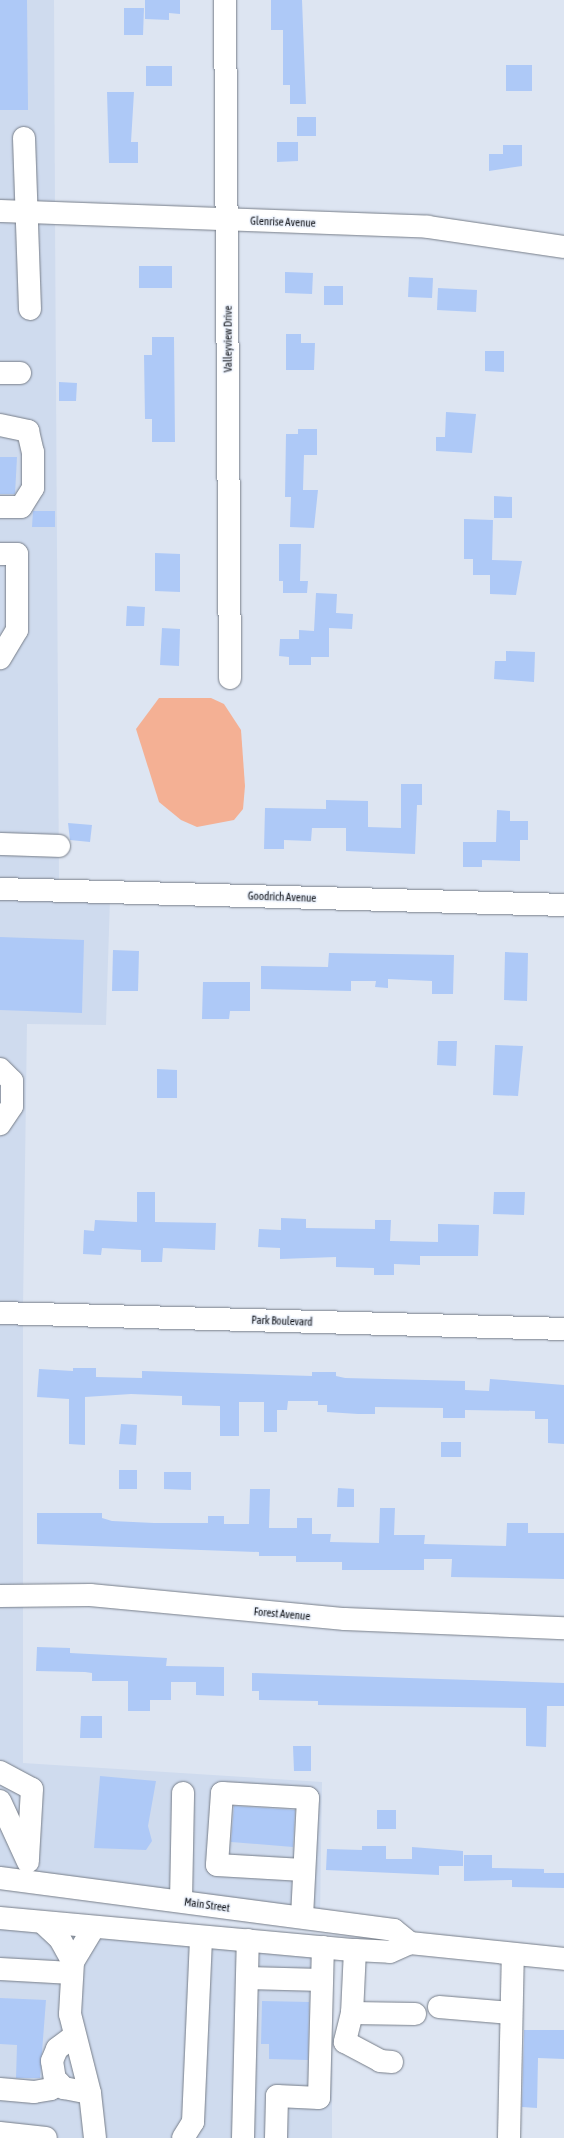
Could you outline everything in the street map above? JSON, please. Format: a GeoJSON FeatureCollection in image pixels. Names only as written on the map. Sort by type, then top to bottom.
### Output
{"type":"FeatureCollection","features":[{"type":"Feature","properties":{"kind":"street","name":"Valleyview Drive"},"geometry":{"type":"LineString","coordinates":[[225,0],[230,678]]}},
{"type":"Feature","properties":{"kind":"street"},"geometry":{"type":"LineString","coordinates":[[24,138],[23,192],[29,212],[30,309]]}},
{"type":"Feature","properties":{"kind":"street","name":"Glenrise Avenue"},"geometry":{"type":"LineString","coordinates":[[0,211],[428,227],[564,247]]}},
{"type":"Feature","properties":{"kind":"street"},"geometry":{"type":"LineString","coordinates":[[0,425],[28,431],[33,452],[33,488],[21,507],[0,507]]}},
{"type":"Feature","properties":{"kind":"street"},"geometry":{"type":"LineString","coordinates":[[0,554],[17,554],[17,569],[16,630],[0,658]]}},
{"type":"Feature","properties":{"kind":"street"},"geometry":{"type":"LineString","coordinates":[[0,844],[59,846]]}},
{"type":"Feature","properties":{"kind":"street","name":"Goodrich Avenue"},"geometry":{"type":"LineString","coordinates":[[0,890],[564,905]]}},
{"type":"Feature","properties":{"kind":"street"},"geometry":{"type":"LineString","coordinates":[[0,1069],[12,1081],[12,1106],[0,1124]]}},
{"type":"Feature","properties":{"kind":"street","name":"Park Boulevard"},"geometry":{"type":"LineString","coordinates":[[0,1313],[564,1329]]}},
{"type":"Feature","properties":{"kind":"street","name":"Forest Avenue"},"geometry":{"type":"LineString","coordinates":[[0,1596],[90,1596],[345,1619],[564,1628]]}},
{"type":"Feature","properties":{"kind":"street"},"geometry":{"type":"LineString","coordinates":[[0,1772],[32,1789],[28,1858],[29,1881]]}},
{"type":"Feature","properties":{"kind":"street"},"geometry":{"type":"LineString","coordinates":[[181,1901],[183,1793]]}},
{"type":"Feature","properties":{"kind":"street"},"geometry":{"type":"LineString","coordinates":[[302,1917],[303,1870],[308,1798],[222,1793],[217,1865],[303,1870]]}},
{"type":"Feature","properties":{"kind":"street"},"geometry":{"type":"LineString","coordinates":[[0,1801],[14,1838],[28,1858]]}},
{"type":"Feature","properties":{"kind":"street","name":"Main Street"},"geometry":{"type":"LineString","coordinates":[[0,1878],[394,1930],[410,1943]]}},
{"type":"Feature","properties":{"kind":"street"},"geometry":{"type":"LineString","coordinates":[[0,1918],[355,1950],[390,1952],[410,1943],[564,1959]]}},
{"type":"Feature","properties":{"kind":"street"},"geometry":{"type":"LineString","coordinates":[[43,1923],[60,1939],[72,1967],[70,2014],[74,2036],[90,2093],[95,2138]]}},
{"type":"Feature","properties":{"kind":"street"},"geometry":{"type":"LineString","coordinates":[[72,1967],[94,1927]]}},
{"type":"Feature","properties":{"kind":"street"},"geometry":{"type":"LineString","coordinates":[[183,2138],[193,2122],[201,1936]]}},
{"type":"Feature","properties":{"kind":"street"},"geometry":{"type":"LineString","coordinates":[[243,2138],[248,1940]]}},
{"type":"Feature","properties":{"kind":"street"},"geometry":{"type":"LineString","coordinates":[[276,2138],[277,2096],[319,2098],[323,1947]]}},
{"type":"Feature","properties":{"kind":"street"},"geometry":{"type":"LineString","coordinates":[[355,1950],[352,2013],[345,2042],[380,2061],[392,2062]]}},
{"type":"Feature","properties":{"kind":"street"},"geometry":{"type":"LineString","coordinates":[[509,2138],[513,1954]]}},
{"type":"Feature","properties":{"kind":"street"},"geometry":{"type":"LineString","coordinates":[[0,1969],[72,1967]]}},
{"type":"Feature","properties":{"kind":"street"},"geometry":{"type":"LineString","coordinates":[[247,1978],[322,1980]]}},
{"type":"Feature","properties":{"kind":"street"},"geometry":{"type":"LineString","coordinates":[[439,2006],[511,2013]]}},
{"type":"Feature","properties":{"kind":"street"},"geometry":{"type":"LineString","coordinates":[[352,2013],[415,2014]]}},
{"type":"Feature","properties":{"kind":"street"},"geometry":{"type":"LineString","coordinates":[[74,2036],[56,2049],[52,2060],[59,2083],[64,2088],[90,2093]]}},
{"type":"Feature","properties":{"kind":"street"},"geometry":{"type":"LineString","coordinates":[[0,2089],[34,2092],[51,2090],[59,2083]]}},
{"type":"Feature","properties":{"kind":"street"},"geometry":{"type":"LineString","coordinates":[[0,2133],[46,2138]]}},
{"type":"Feature","properties":{"kind":"shaded area"},"geometry":{"type":"Polygon","coordinates":[[[0,0],[54,0],[55,209],[0,205],[0,0]]]}},
{"type":"Feature","properties":{"kind":"shaded area"},"geometry":{"type":"Polygon","coordinates":[[[0,216],[55,220],[59,885],[0,884],[0,216]]]}},
{"type":"Feature","properties":{"kind":"shaded area"},"geometry":{"type":"Polygon","coordinates":[[[159,698],[211,698],[224,704],[241,730],[245,786],[243,809],[234,820],[197,827],[181,820],[159,802],[136,729],[159,698]]]}},
{"type":"Feature","properties":{"kind":"shaded area"},"geometry":{"type":"Polygon","coordinates":[[[0,895],[110,898],[106,1025],[27,1024],[23,1308],[0,1308],[0,895]]]}},
{"type":"Feature","properties":{"kind":"shaded area"},"geometry":{"type":"Polygon","coordinates":[[[0,1321],[23,1322],[23,1763],[322,1782],[320,1919],[0,1878],[0,1321]]]}},
{"type":"Feature","properties":{"kind":"shaded area"},"geometry":{"type":"Polygon","coordinates":[[[0,1924],[332,1957],[332,2138],[0,2138],[0,1924]]]}},
{"type":"Feature","properties":{"kind":"building"},"geometry":{"type":"Polygon","coordinates":[[[0,0],[27,0],[28,110],[0,110],[0,0]]]}},
{"type":"Feature","properties":{"kind":"building"},"geometry":{"type":"Polygon","coordinates":[[[145,0],[180,0],[180,14],[169,13],[169,20],[145,19],[145,0]]]}},
{"type":"Feature","properties":{"kind":"building"},"geometry":{"type":"Polygon","coordinates":[[[271,0],[302,0],[306,104],[290,104],[290,85],[283,85],[283,30],[271,30],[271,0]]]}},
{"type":"Feature","properties":{"kind":"building"},"geometry":{"type":"Polygon","coordinates":[[[124,8],[144,8],[143,35],[124,35],[124,8]]]}},
{"type":"Feature","properties":{"kind":"building"},"geometry":{"type":"Polygon","coordinates":[[[506,65],[532,65],[532,91],[506,91],[506,65]]]}},
{"type":"Feature","properties":{"kind":"building"},"geometry":{"type":"Polygon","coordinates":[[[146,66],[172,66],[172,86],[146,86],[146,66]]]}},
{"type":"Feature","properties":{"kind":"building"},"geometry":{"type":"Polygon","coordinates":[[[107,92],[134,92],[131,142],[138,142],[138,163],[109,163],[107,92]]]}},
{"type":"Feature","properties":{"kind":"building"},"geometry":{"type":"Polygon","coordinates":[[[297,117],[316,117],[316,136],[297,136],[297,117]]]}},
{"type":"Feature","properties":{"kind":"building"},"geometry":{"type":"Polygon","coordinates":[[[277,142],[298,142],[298,161],[277,162],[277,142]]]}},
{"type":"Feature","properties":{"kind":"building"},"geometry":{"type":"Polygon","coordinates":[[[503,145],[522,145],[522,166],[489,171],[489,154],[503,154],[503,145]]]}},
{"type":"Feature","properties":{"kind":"building"},"geometry":{"type":"Polygon","coordinates":[[[139,266],[172,266],[172,288],[139,288],[139,266]]]}},
{"type":"Feature","properties":{"kind":"building"},"geometry":{"type":"Polygon","coordinates":[[[285,272],[313,273],[312,294],[285,293],[285,272]]]}},
{"type":"Feature","properties":{"kind":"building"},"geometry":{"type":"Polygon","coordinates":[[[409,277],[433,278],[432,298],[408,297],[409,277]]]}},
{"type":"Feature","properties":{"kind":"building"},"geometry":{"type":"Polygon","coordinates":[[[324,286],[343,286],[343,305],[324,305],[324,286]]]}},
{"type":"Feature","properties":{"kind":"building"},"geometry":{"type":"Polygon","coordinates":[[[438,288],[477,290],[476,312],[437,310],[438,288]]]}},
{"type":"Feature","properties":{"kind":"building"},"geometry":{"type":"Polygon","coordinates":[[[286,334],[301,334],[301,343],[315,343],[314,370],[286,370],[286,334]]]}},
{"type":"Feature","properties":{"kind":"building"},"geometry":{"type":"Polygon","coordinates":[[[152,337],[174,337],[175,442],[152,442],[152,419],[145,419],[144,355],[152,355],[152,337]]]}},
{"type":"Feature","properties":{"kind":"building"},"geometry":{"type":"Polygon","coordinates":[[[485,351],[504,351],[504,372],[485,371],[485,351]]]}},
{"type":"Feature","properties":{"kind":"building"},"geometry":{"type":"Polygon","coordinates":[[[59,382],[77,383],[76,401],[59,401],[59,382]]]}},
{"type":"Feature","properties":{"kind":"building"},"geometry":{"type":"Polygon","coordinates":[[[446,412],[476,414],[472,453],[436,451],[436,437],[445,437],[446,412]]]}},
{"type":"Feature","properties":{"kind":"building"},"geometry":{"type":"Polygon","coordinates":[[[298,429],[317,429],[317,455],[304,455],[303,490],[318,490],[314,528],[290,527],[291,497],[285,497],[286,434],[298,434],[298,429]]]}},
{"type":"Feature","properties":{"kind":"building"},"geometry":{"type":"Polygon","coordinates":[[[0,457],[17,457],[15,494],[0,494],[0,457]]]}},
{"type":"Feature","properties":{"kind":"building"},"geometry":{"type":"Polygon","coordinates":[[[494,496],[512,497],[512,518],[494,518],[494,496]]]}},
{"type":"Feature","properties":{"kind":"building"},"geometry":{"type":"Polygon","coordinates":[[[33,511],[55,511],[55,527],[32,527],[33,511]]]}},
{"type":"Feature","properties":{"kind":"building"},"geometry":{"type":"Polygon","coordinates":[[[464,519],[493,520],[492,560],[522,561],[516,595],[490,594],[490,575],[473,575],[473,559],[464,559],[464,519]]]}},
{"type":"Feature","properties":{"kind":"building"},"geometry":{"type":"Polygon","coordinates":[[[279,544],[301,544],[300,581],[308,581],[307,593],[283,593],[283,581],[279,581],[279,544]]]}},
{"type":"Feature","properties":{"kind":"building"},"geometry":{"type":"Polygon","coordinates":[[[155,553],[180,554],[180,592],[155,591],[155,553]]]}},
{"type":"Feature","properties":{"kind":"building"},"geometry":{"type":"Polygon","coordinates":[[[316,593],[337,594],[336,613],[353,614],[352,629],[329,628],[329,657],[311,657],[311,665],[289,665],[289,657],[279,656],[280,639],[299,639],[299,630],[314,631],[316,593]]]}},
{"type":"Feature","properties":{"kind":"building"},"geometry":{"type":"Polygon","coordinates":[[[127,606],[145,607],[144,626],[126,626],[127,606]]]}},
{"type":"Feature","properties":{"kind":"building"},"geometry":{"type":"Polygon","coordinates":[[[162,628],[180,629],[179,666],[160,665],[162,628]]]}},
{"type":"Feature","properties":{"kind":"building"},"geometry":{"type":"Polygon","coordinates":[[[506,651],[535,652],[534,682],[494,679],[495,661],[506,661],[506,651]]]}},
{"type":"Feature","properties":{"kind":"building"},"geometry":{"type":"Polygon","coordinates":[[[401,784],[422,784],[422,805],[417,805],[415,854],[346,851],[346,828],[312,828],[311,841],[284,840],[284,849],[264,849],[265,808],[326,809],[326,800],[368,801],[368,827],[401,828],[401,784]]]}},
{"type":"Feature","properties":{"kind":"building"},"geometry":{"type":"Polygon","coordinates":[[[497,810],[510,811],[510,821],[528,821],[528,840],[520,840],[520,861],[482,860],[482,867],[463,867],[463,842],[496,842],[497,810]]]}},
{"type":"Feature","properties":{"kind":"building"},"geometry":{"type":"Polygon","coordinates":[[[68,823],[92,825],[90,842],[70,840],[68,823]]]}},
{"type":"Feature","properties":{"kind":"building"},"geometry":{"type":"Polygon","coordinates":[[[0,937],[84,940],[82,1013],[0,1010],[0,937]]]}},
{"type":"Feature","properties":{"kind":"building"},"geometry":{"type":"Polygon","coordinates":[[[113,950],[139,951],[138,991],[112,991],[113,950]]]}},
{"type":"Feature","properties":{"kind":"building"},"geometry":{"type":"Polygon","coordinates":[[[505,952],[528,953],[527,1001],[504,1000],[505,952]]]}},
{"type":"Feature","properties":{"kind":"building"},"geometry":{"type":"Polygon","coordinates":[[[329,953],[454,955],[453,994],[432,994],[432,981],[388,979],[388,988],[375,987],[376,981],[351,981],[351,991],[261,989],[261,966],[328,967],[329,953]]]}},
{"type":"Feature","properties":{"kind":"building"},"geometry":{"type":"Polygon","coordinates":[[[203,982],[250,982],[250,1011],[230,1011],[229,1019],[202,1019],[203,982]]]}},
{"type":"Feature","properties":{"kind":"building"},"geometry":{"type":"Polygon","coordinates":[[[438,1041],[457,1041],[456,1066],[437,1065],[438,1041]]]}},
{"type":"Feature","properties":{"kind":"building"},"geometry":{"type":"Polygon","coordinates":[[[495,1045],[523,1046],[518,1096],[493,1095],[495,1045]]]}},
{"type":"Feature","properties":{"kind":"building"},"geometry":{"type":"Polygon","coordinates":[[[157,1069],[177,1070],[177,1098],[157,1098],[157,1069]]]}},
{"type":"Feature","properties":{"kind":"building"},"geometry":{"type":"Polygon","coordinates":[[[137,1192],[155,1192],[155,1222],[216,1223],[215,1250],[163,1248],[162,1262],[141,1262],[141,1250],[102,1248],[101,1255],[83,1254],[84,1230],[94,1231],[95,1220],[137,1222],[137,1192]]]}},
{"type":"Feature","properties":{"kind":"building"},"geometry":{"type":"Polygon","coordinates":[[[494,1192],[525,1192],[524,1215],[493,1214],[494,1192]]]}},
{"type":"Feature","properties":{"kind":"building"},"geometry":{"type":"Polygon","coordinates":[[[281,1218],[306,1219],[306,1228],[375,1229],[375,1220],[391,1220],[390,1241],[438,1242],[438,1224],[479,1225],[478,1256],[420,1256],[420,1265],[394,1264],[394,1275],[374,1275],[374,1268],[336,1267],[336,1257],[280,1259],[280,1248],[258,1247],[259,1229],[281,1230],[281,1218]]]}},
{"type":"Feature","properties":{"kind":"building"},"geometry":{"type":"Polygon","coordinates":[[[73,1368],[96,1368],[96,1377],[142,1378],[142,1371],[312,1376],[312,1372],[336,1372],[336,1376],[345,1378],[465,1381],[465,1390],[489,1391],[490,1379],[564,1385],[564,1444],[548,1443],[548,1419],[535,1419],[535,1411],[465,1410],[465,1418],[443,1418],[443,1408],[375,1407],[375,1414],[358,1414],[327,1412],[327,1405],[318,1405],[318,1401],[288,1401],[287,1410],[277,1410],[277,1432],[264,1432],[264,1402],[239,1402],[239,1436],[220,1436],[220,1406],[182,1405],[182,1396],[131,1394],[85,1397],[85,1445],[69,1444],[69,1399],[37,1397],[39,1369],[73,1371],[73,1368]]]}},
{"type":"Feature","properties":{"kind":"building"},"geometry":{"type":"Polygon","coordinates":[[[121,1424],[137,1425],[136,1445],[119,1444],[121,1424]]]}},
{"type":"Feature","properties":{"kind":"building"},"geometry":{"type":"Polygon","coordinates":[[[441,1442],[461,1442],[461,1457],[441,1457],[441,1442]]]}},
{"type":"Feature","properties":{"kind":"building"},"geometry":{"type":"Polygon","coordinates":[[[119,1470],[137,1470],[137,1489],[119,1489],[119,1470]]]}},
{"type":"Feature","properties":{"kind":"building"},"geometry":{"type":"Polygon","coordinates":[[[164,1472],[191,1472],[191,1490],[164,1489],[164,1472]]]}},
{"type":"Feature","properties":{"kind":"building"},"geometry":{"type":"Polygon","coordinates":[[[338,1488],[354,1489],[354,1507],[337,1507],[338,1488]]]}},
{"type":"Feature","properties":{"kind":"building"},"geometry":{"type":"Polygon","coordinates":[[[250,1489],[270,1489],[269,1528],[297,1528],[297,1518],[312,1518],[312,1534],[331,1534],[330,1542],[379,1543],[380,1508],[395,1508],[394,1535],[425,1535],[424,1544],[506,1546],[507,1523],[528,1523],[528,1533],[564,1533],[564,1579],[451,1577],[452,1559],[424,1559],[424,1570],[342,1570],[342,1562],[296,1562],[296,1556],[259,1556],[259,1552],[37,1544],[37,1513],[102,1513],[102,1518],[112,1521],[154,1523],[208,1523],[208,1516],[224,1516],[224,1524],[249,1524],[250,1489]]]}},
{"type":"Feature","properties":{"kind":"building"},"geometry":{"type":"Polygon","coordinates":[[[37,1647],[70,1648],[70,1653],[167,1658],[166,1666],[224,1667],[224,1696],[196,1695],[196,1682],[171,1682],[171,1700],[150,1700],[150,1711],[128,1711],[128,1681],[92,1681],[92,1673],[85,1672],[36,1671],[37,1647]]]}},
{"type":"Feature","properties":{"kind":"building"},"geometry":{"type":"Polygon","coordinates":[[[252,1673],[564,1683],[564,1706],[547,1706],[546,1747],[526,1746],[526,1708],[318,1705],[318,1701],[259,1700],[259,1691],[252,1691],[252,1673]]]}},
{"type":"Feature","properties":{"kind":"building"},"geometry":{"type":"Polygon","coordinates":[[[81,1716],[102,1716],[102,1738],[80,1738],[81,1716]]]}},
{"type":"Feature","properties":{"kind":"building"},"geometry":{"type":"Polygon","coordinates":[[[293,1746],[311,1746],[311,1771],[294,1771],[293,1746]]]}},
{"type":"Feature","properties":{"kind":"building"},"geometry":{"type":"Polygon","coordinates":[[[100,1776],[156,1781],[148,1826],[152,1841],[146,1850],[94,1848],[100,1776]]]}},
{"type":"Feature","properties":{"kind":"building"},"geometry":{"type":"Polygon","coordinates":[[[234,1806],[295,1810],[293,1847],[231,1842],[234,1806]]]}},
{"type":"Feature","properties":{"kind":"building"},"geometry":{"type":"Polygon","coordinates":[[[377,1810],[396,1810],[396,1829],[377,1829],[377,1810]]]}},
{"type":"Feature","properties":{"kind":"building"},"geometry":{"type":"Polygon","coordinates":[[[362,1846],[386,1846],[386,1859],[412,1859],[412,1847],[463,1851],[463,1866],[439,1866],[439,1875],[326,1870],[327,1849],[362,1850],[362,1846]]]}},
{"type":"Feature","properties":{"kind":"building"},"geometry":{"type":"Polygon","coordinates":[[[464,1855],[492,1855],[492,1868],[544,1869],[544,1873],[564,1873],[564,1888],[512,1887],[512,1880],[464,1881],[464,1855]]]}},
{"type":"Feature","properties":{"kind":"building"},"geometry":{"type":"Polygon","coordinates":[[[0,1998],[46,2000],[40,2078],[16,2078],[17,2045],[0,2044],[0,1998]]]}},
{"type":"Feature","properties":{"kind":"building"},"geometry":{"type":"Polygon","coordinates":[[[262,2001],[309,2002],[308,2060],[269,2059],[269,2044],[261,2044],[262,2001]]]}},
{"type":"Feature","properties":{"kind":"building"},"geometry":{"type":"Polygon","coordinates":[[[524,2030],[564,2030],[564,2059],[538,2058],[537,2108],[522,2107],[524,2030]]]}}]}
